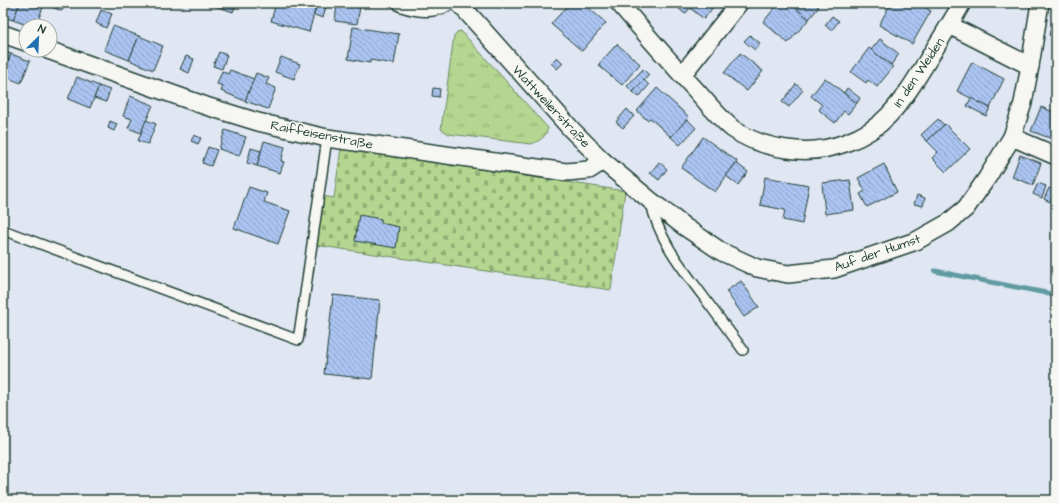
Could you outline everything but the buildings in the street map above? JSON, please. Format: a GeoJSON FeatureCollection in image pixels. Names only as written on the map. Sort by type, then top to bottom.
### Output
{"type":"FeatureCollection","features":[{"type":"Feature","properties":{"kind":"street"},"geometry":{"type":"LineString","coordinates":[[402,3],[414,7],[432,8],[446,3]]}},
{"type":"Feature","properties":{"kind":"street","name":"Wattweilerstraße"},"geometry":{"type":"LineString","coordinates":[[459,3],[572,130],[603,161],[651,201]]}},
{"type":"Feature","properties":{"kind":"street","name":"In den Weiden"},"geometry":{"type":"LineString","coordinates":[[619,3],[711,107],[734,129],[754,140],[780,149],[807,151],[835,146],[864,135],[889,116],[912,86],[962,3]]}},
{"type":"Feature","properties":{"kind":"street"},"geometry":{"type":"LineString","coordinates":[[682,75],[739,3]]}},
{"type":"Feature","properties":{"kind":"street","name":"Auf der Humst"},"geometry":{"type":"LineString","coordinates":[[651,201],[685,227],[722,252],[757,268],[788,274],[834,268],[916,241],[948,223],[966,208],[987,178],[1012,137],[1023,103],[1040,3]]}},
{"type":"Feature","properties":{"kind":"street","name":"In den Weiden"},"geometry":{"type":"LineString","coordinates":[[949,25],[1030,66]]}},
{"type":"Feature","properties":{"kind":"street"},"geometry":{"type":"LineString","coordinates":[[3,34],[18,39]]}},
{"type":"Feature","properties":{"kind":"street","name":"Raiffeisenstraße"},"geometry":{"type":"LineString","coordinates":[[58,54],[206,106],[258,122],[327,138],[566,172],[589,170],[603,161]]}},
{"type":"Feature","properties":{"kind":"street"},"geometry":{"type":"LineString","coordinates":[[1012,137],[1056,156]]}},
{"type":"Feature","properties":{"kind":"lane"},"geometry":{"type":"LineString","coordinates":[[3,230],[298,340],[327,138]]}},
{"type":"Feature","properties":{"kind":"lane"},"geometry":{"type":"LineString","coordinates":[[651,201],[653,215],[661,233],[676,258],[743,350]]}},
{"type":"Feature","properties":{"kind":"green space"},"geometry":{"type":"Polygon","coordinates":[[[461,31],[548,128],[544,137],[531,144],[449,134],[441,129],[454,36],[457,32],[461,31]]]}},
{"type":"Feature","properties":{"kind":"green space"},"geometry":{"type":"Polygon","coordinates":[[[341,148],[625,191],[611,290],[315,245],[322,196],[334,198],[341,148]]]}},
{"type":"Feature","properties":{"kind":"waterway"},"geometry":{"type":"LineString","coordinates":[[935,271],[1056,295]]}}]}
